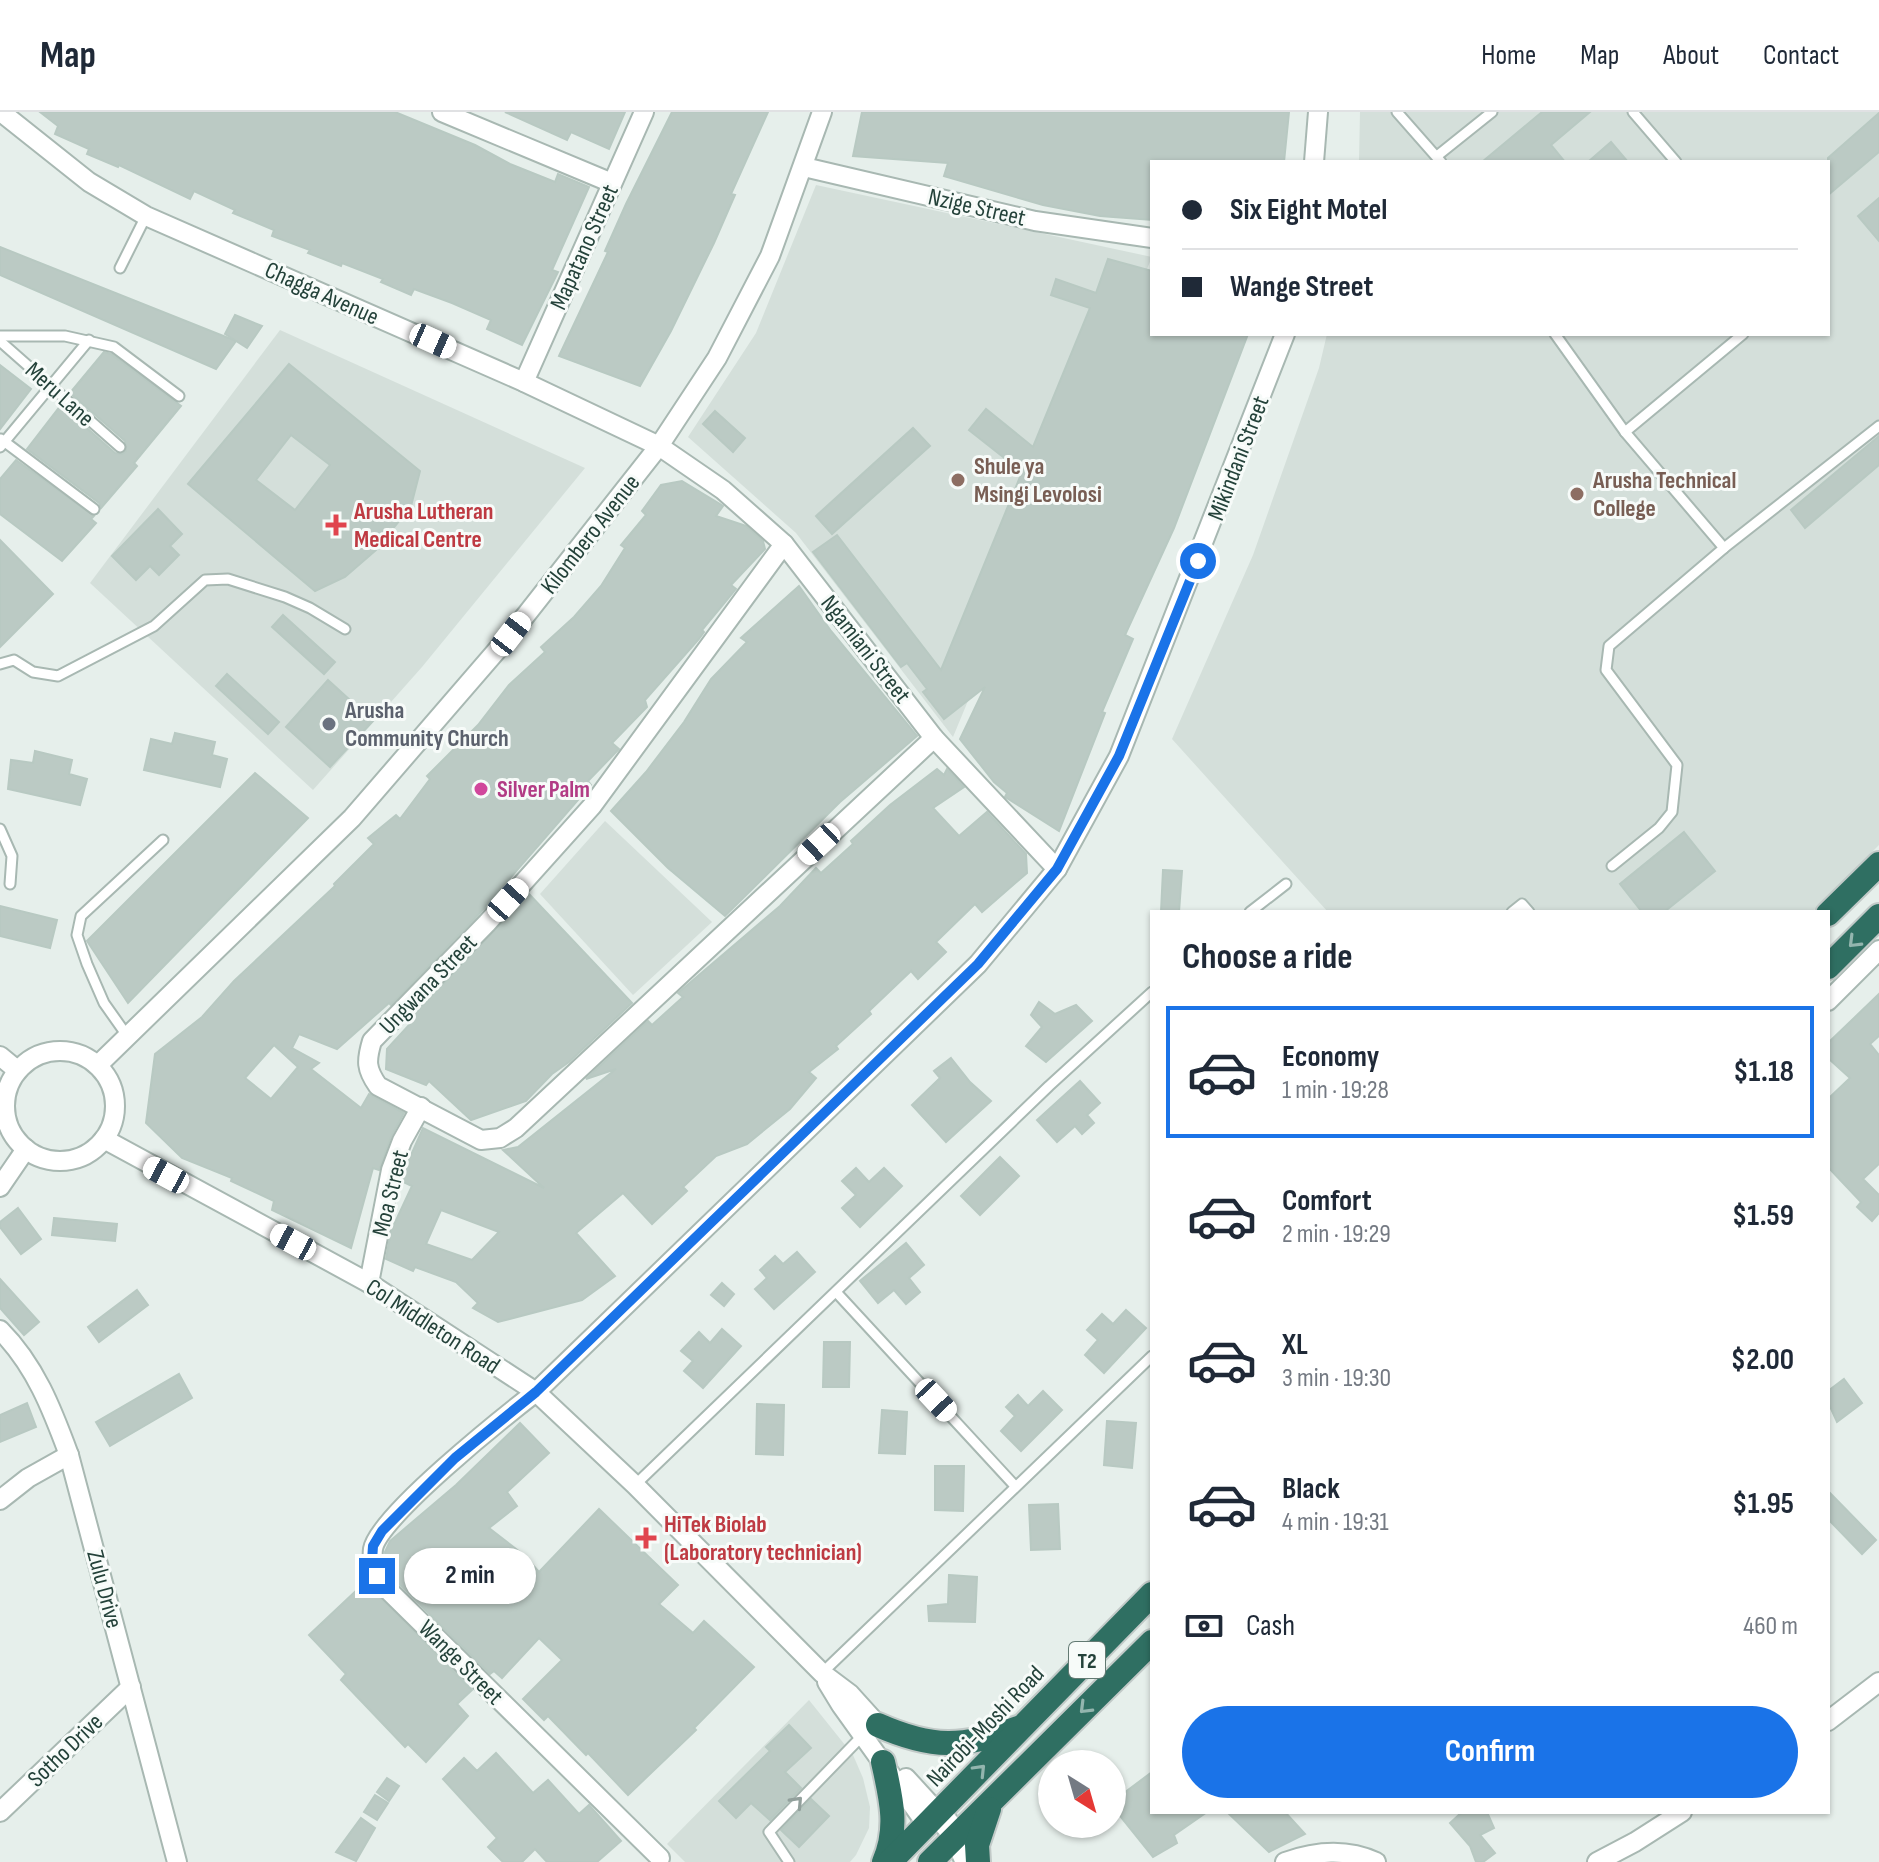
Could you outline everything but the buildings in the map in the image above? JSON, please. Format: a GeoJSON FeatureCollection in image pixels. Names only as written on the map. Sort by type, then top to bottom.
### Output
{"type":"FeatureCollection","features":[{"type":"Feature","properties":{"kind":"highway"},"geometry":{"type":"LineString","coordinates":[[1830,912],[1879,864]]}},
{"type":"Feature","properties":{"kind":"highway"},"geometry":{"type":"LineString","coordinates":[[1830,965],[1879,916]]}},
{"type":"Feature","properties":{"kind":"highway","name":"Nairobi-Moshi Road"},"geometry":{"type":"LineString","coordinates":[[887,1862],[933,1820],[1150,1596]]}},
{"type":"Feature","properties":{"kind":"highway","name":"T2"},"geometry":{"type":"LineString","coordinates":[[947,1852],[1150,1644]]}},
{"type":"Feature","properties":{"kind":"highway"},"geometry":{"type":"LineString","coordinates":[[870,1730],[949,1744],[985,1739],[1023,1726]]}},
{"type":"Feature","properties":{"kind":"highway"},"geometry":{"type":"LineString","coordinates":[[883,1762],[894,1827],[887,1862]]}},
{"type":"Feature","properties":{"kind":"highway"},"geometry":{"type":"LineString","coordinates":[[978,1862],[977,1845],[992,1803]]}},
{"type":"Feature","properties":{"kind":"street"},"geometry":{"type":"LineString","coordinates":[[442,112],[612,183]]}},
{"type":"Feature","properties":{"kind":"street","name":"Mapatano Street"},"geometry":{"type":"LineString","coordinates":[[524,382],[644,112]]}},
{"type":"Feature","properties":{"kind":"street","name":"Kilombero Avenue"},"geometry":{"type":"LineString","coordinates":[[98,1065],[352,818],[511,634],[659,446],[717,358],[770,256],[822,112]]}},
{"type":"Feature","properties":{"kind":"street"},"geometry":{"type":"LineString","coordinates":[[1314,160],[1318,112]]}},
{"type":"Feature","properties":{"kind":"street","name":"Chagga Avenue"},"geometry":{"type":"LineString","coordinates":[[1,114],[89,182],[146,216],[524,382],[659,446]]}},
{"type":"Feature","properties":{"kind":"street","name":"Nzige Street"},"geometry":{"type":"LineString","coordinates":[[804,167],[1035,221],[1150,238]]}},
{"type":"Feature","properties":{"kind":"street","name":"Mikindani Street"},"geometry":{"type":"LineString","coordinates":[[536,1392],[978,964],[1057,869],[1119,756],[1223,499],[1284,336]]}},
{"type":"Feature","properties":{"kind":"street","name":"Ngamiani Street"},"geometry":{"type":"LineString","coordinates":[[659,446],[723,490],[784,544],[934,738],[1057,869]]}},
{"type":"Feature","properties":{"kind":"street","name":"Ungwana Street"},"geometry":{"type":"LineString","coordinates":[[784,544],[592,806],[487,923],[372,1041],[367,1071],[378,1086],[481,1140],[500,1138],[516,1128],[934,738]]}},
{"type":"Feature","properties":{"kind":"street"},"geometry":{"type":"LineString","coordinates":[[1830,999],[1879,950]]}},
{"type":"Feature","properties":{"kind":"street"},"geometry":{"type":"LineString","coordinates":[[66,1050],[83,1055],[98,1065],[114,1093],[112,1125],[104,1139],[87,1153],[67,1161],[45,1159],[26,1149],[15,1139],[5,1112],[10,1083],[17,1070],[31,1059],[48,1052],[66,1050]]}},
{"type":"Feature","properties":{"kind":"street"},"geometry":{"type":"LineString","coordinates":[[0,1056],[17,1070]]}},
{"type":"Feature","properties":{"kind":"street","name":"Moa Street"},"geometry":{"type":"LineString","coordinates":[[369,1283],[391,1170],[402,1141],[421,1107]]}},
{"type":"Feature","properties":{"kind":"street","name":"Col Middleton Road"},"geometry":{"type":"LineString","coordinates":[[104,1139],[369,1283],[536,1392],[635,1485],[822,1673],[850,1694],[883,1762],[933,1820]]}},
{"type":"Feature","properties":{"kind":"street"},"geometry":{"type":"LineString","coordinates":[[0,1187],[26,1149]]}},
{"type":"Feature","properties":{"kind":"street","name":"Zulu Drive"},"geometry":{"type":"LineString","coordinates":[[0,1330],[33,1371],[50,1402],[69,1455],[177,1862]]}},
{"type":"Feature","properties":{"kind":"street","name":"Wange Street"},"geometry":{"type":"LineString","coordinates":[[536,1392],[487,1430],[392,1521],[373,1546],[372,1561],[377,1576],[387,1589],[660,1858]]}},
{"type":"Feature","properties":{"kind":"street"},"geometry":{"type":"LineString","coordinates":[[0,1500],[28,1478],[69,1455]]}},
{"type":"Feature","properties":{"kind":"street","name":"Col Middleton Road"},"geometry":{"type":"LineString","coordinates":[[822,1673],[849,1716],[933,1820],[947,1852],[968,1862]]}},
{"type":"Feature","properties":{"kind":"street"},"geometry":{"type":"LineString","coordinates":[[1830,1719],[1879,1682]]}},
{"type":"Feature","properties":{"kind":"street","name":"Sotho Drive"},"geometry":{"type":"LineString","coordinates":[[0,1812],[131,1687]]}},
{"type":"Feature","properties":{"kind":"street"},"geometry":{"type":"LineString","coordinates":[[849,1716],[870,1730]]}},
{"type":"Feature","properties":{"kind":"street"},"geometry":{"type":"LineString","coordinates":[[1597,1862],[1679,1814]]}},
{"type":"Feature","properties":{"kind":"street"},"geometry":{"type":"LineString","coordinates":[[1285,1862],[1331,1851],[1353,1853],[1376,1862]]}},
{"type":"Feature","properties":{"kind":"lane"},"geometry":{"type":"LineString","coordinates":[[1397,112],[1439,159],[1492,112]]}},
{"type":"Feature","properties":{"kind":"lane"},"geometry":{"type":"LineString","coordinates":[[1633,112],[1674,160]]}},
{"type":"Feature","properties":{"kind":"lane"},"geometry":{"type":"LineString","coordinates":[[120,268],[146,216]]}},
{"type":"Feature","properties":{"kind":"lane"},"geometry":{"type":"LineString","coordinates":[[0,339],[65,336],[114,347],[179,396]]}},
{"type":"Feature","properties":{"kind":"lane"},"geometry":{"type":"LineString","coordinates":[[1556,336],[1625,432],[1724,548]]}},
{"type":"Feature","properties":{"kind":"lane"},"geometry":{"type":"LineString","coordinates":[[1625,432],[1741,336]]}},
{"type":"Feature","properties":{"kind":"lane","name":"Meru Lane"},"geometry":{"type":"LineString","coordinates":[[0,339],[120,447]]}},
{"type":"Feature","properties":{"kind":"lane"},"geometry":{"type":"LineString","coordinates":[[89,340],[1,443],[94,509]]}},
{"type":"Feature","properties":{"kind":"lane"},"geometry":{"type":"LineString","coordinates":[[1612,866],[1659,828],[1672,812],[1677,765],[1606,670],[1609,646],[1724,548],[1879,426]]}},
{"type":"Feature","properties":{"kind":"lane"},"geometry":{"type":"LineString","coordinates":[[0,664],[14,660],[33,672],[58,676],[154,626],[205,580],[228,579],[285,597],[345,629]]}},
{"type":"Feature","properties":{"kind":"lane"},"geometry":{"type":"LineString","coordinates":[[0,829],[12,856],[10,884]]}},
{"type":"Feature","properties":{"kind":"lane"},"geometry":{"type":"LineString","coordinates":[[128,1037],[104,1003],[77,935],[81,916],[163,840]]}},
{"type":"Feature","properties":{"kind":"lane"},"geometry":{"type":"LineString","coordinates":[[1253,910],[1286,884]]}},
{"type":"Feature","properties":{"kind":"lane"},"geometry":{"type":"LineString","coordinates":[[635,1485],[1049,1086],[1150,994]]}},
{"type":"Feature","properties":{"kind":"lane"},"geometry":{"type":"LineString","coordinates":[[836,1292],[1015,1486]]}},
{"type":"Feature","properties":{"kind":"lane"},"geometry":{"type":"LineString","coordinates":[[822,1673],[1150,1358]]}},
{"type":"Feature","properties":{"kind":"lane"},"geometry":{"type":"LineString","coordinates":[[789,1862],[769,1832],[870,1730]]}},
{"type":"Feature","properties":{"kind":"shaded area","name":"Arusha Technical College"},"geometry":{"type":"Polygon","coordinates":[[[1360,112],[1879,112],[1879,845],[1814,910],[1326,910],[1172,739],[1253,555],[1319,368],[1327,336],[1830,336],[1830,160],[1359,160],[1360,112]]]}},
{"type":"Feature","properties":{"kind":"shaded area"},"geometry":{"type":"Polygon","coordinates":[[[816,185],[1150,257],[953,737],[796,533],[688,437],[756,333],[816,185]]]}},
{"type":"Feature","properties":{"kind":"shaded area","name":"Arusha Lutheran Medical Centre"},"geometry":{"type":"Polygon","coordinates":[[[280,330],[585,468],[422,667],[313,790],[90,583],[280,330]]]}},
{"type":"Feature","properties":{"kind":"shaded area"},"geometry":{"type":"Polygon","coordinates":[[[605,821],[712,922],[633,995],[540,894],[605,821]]]}},
{"type":"Feature","properties":{"kind":"shaded area"},"geometry":{"type":"Polygon","coordinates":[[[809,1700],[853,1755],[863,1778],[870,1807],[869,1828],[856,1855],[850,1862],[685,1862],[667,1844],[809,1700]]]}},
{"type":"Feature","properties":{"kind":"place","name":"Shule ya Msingi Levolosi"},"geometry":{"type":"Point","coordinates":[958,480]}},
{"type":"Feature","properties":{"kind":"place","name":"Arusha Technical College"},"geometry":{"type":"Point","coordinates":[1577,494]}},
{"type":"Feature","properties":{"kind":"place","name":"Arusha Lutheran Medical Centre"},"geometry":{"type":"Point","coordinates":[336,525]}},
{"type":"Feature","properties":{"kind":"place","name":"Arusha Community Church"},"geometry":{"type":"Point","coordinates":[329,724]}},
{"type":"Feature","properties":{"kind":"place","name":"Silver Palm"},"geometry":{"type":"Point","coordinates":[481,789]}},
{"type":"Feature","properties":{"kind":"place","name":"HiTek Biolab (Laboratory technician)"},"geometry":{"type":"Point","coordinates":[646,1538]}},
{"type":"Feature","properties":{"kind":"route"},"geometry":{"type":"LineString","coordinates":[[377,1576],[372,1561],[373,1546],[382,1531],[455,1458],[536,1392],[978,964],[1057,869],[1119,756],[1198,561]]}}]}
